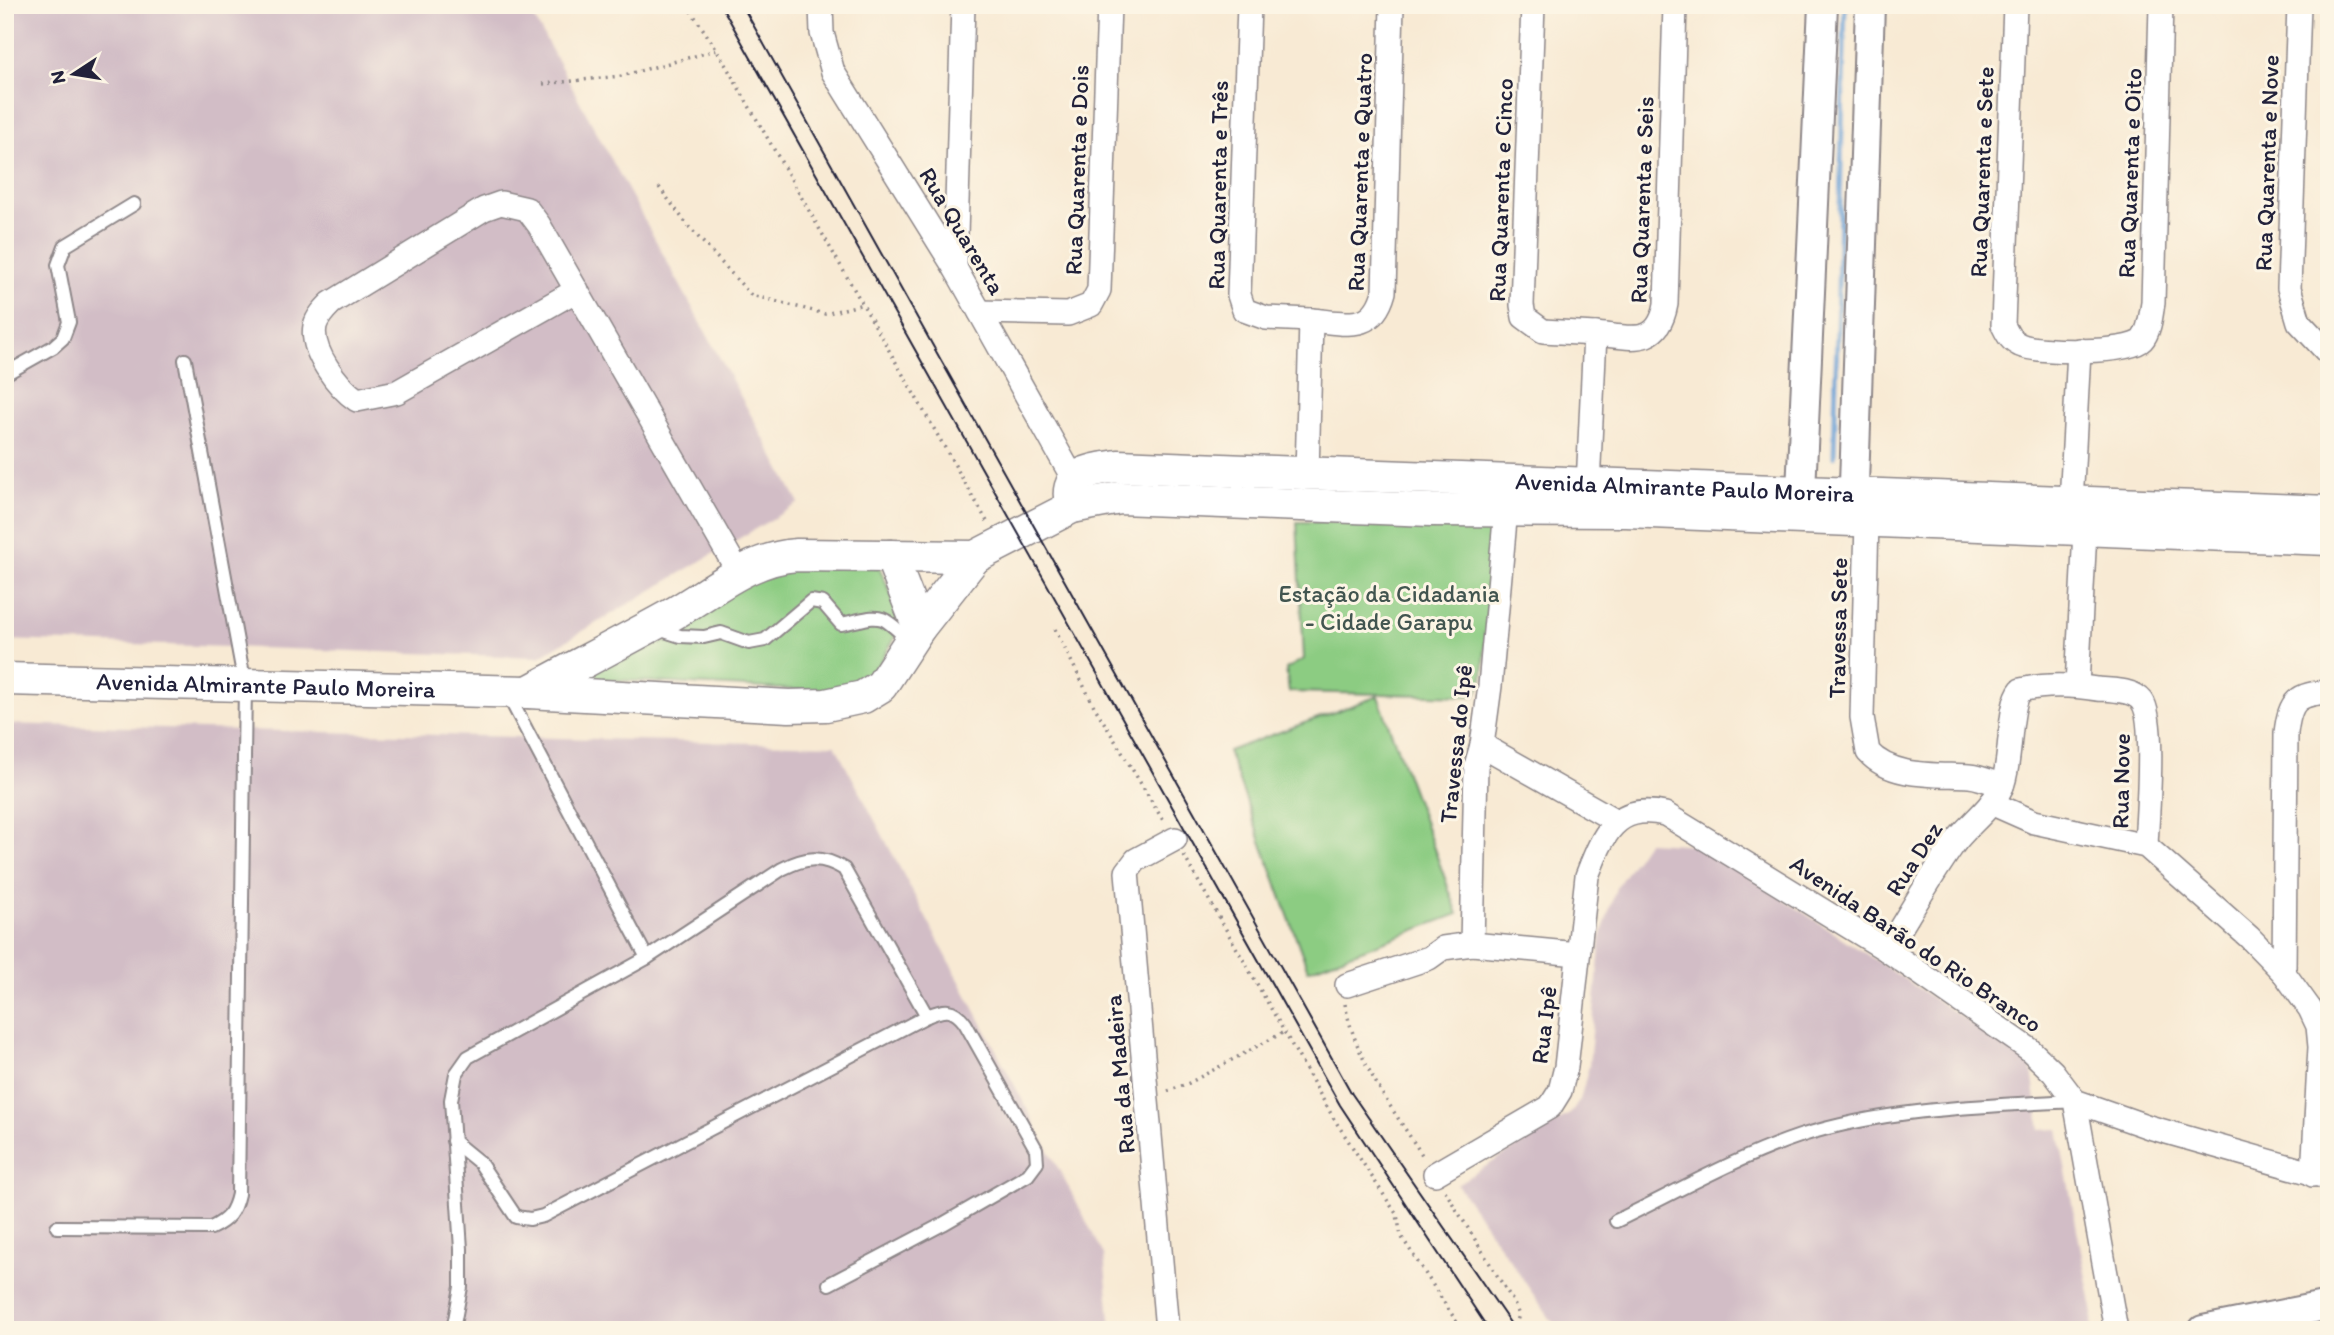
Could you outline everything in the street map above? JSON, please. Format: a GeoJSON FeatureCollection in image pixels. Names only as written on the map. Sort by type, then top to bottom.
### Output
{"type":"FeatureCollection","features":[{"type":"Feature","properties":{"kind":"main road","name":"Avenida Almirante Paulo Moreira"},"geometry":{"type":"LineString","coordinates":[[5,679],[517,692],[789,706],[826,705],[863,697],[881,685],[915,635],[988,552],[1073,494],[1089,471],[1118,466],[1307,474],[1358,492],[1506,509],[1800,505]]}},
{"type":"Feature","properties":{"kind":"main road","name":"Avenida Almirante Paulo Moreira"},"geometry":{"type":"LineString","coordinates":[[1073,494],[1120,498],[1588,486],[1858,512],[2078,517],[2329,512]]}},
{"type":"Feature","properties":{"kind":"main road","name":"Avenida Almirante Paulo Moreira"},"geometry":{"type":"LineString","coordinates":[[2078,517],[2329,539]]}},
{"type":"Feature","properties":{"kind":"main road","name":"Avenida Almirante Paulo Moreira"},"geometry":{"type":"LineString","coordinates":[[517,692],[649,626],[739,573],[783,556],[891,556],[988,552]]}},
{"type":"Feature","properties":{"kind":"main road"},"geometry":{"type":"LineString","coordinates":[[891,556],[915,635]]}},
{"type":"Feature","properties":{"kind":"street","name":"Rua Quarenta"},"geometry":{"type":"LineString","coordinates":[[821,5],[821,33],[833,72],[956,268],[1073,494]]}},
{"type":"Feature","properties":{"kind":"street"},"geometry":{"type":"LineString","coordinates":[[956,268],[963,5]]}},
{"type":"Feature","properties":{"kind":"street","name":"Rua Quarenta e Dois"},"geometry":{"type":"LineString","coordinates":[[980,312],[1068,314],[1091,304],[1099,290],[1109,5]]}},
{"type":"Feature","properties":{"kind":"street","name":"Rua Quarenta e Três"},"geometry":{"type":"LineString","coordinates":[[1249,5],[1239,295],[1244,310],[1254,316],[1311,320]]}},
{"type":"Feature","properties":{"kind":"street","name":"Rua Quarenta e Quatro"},"geometry":{"type":"LineString","coordinates":[[1311,320],[1355,323],[1371,318],[1379,309],[1384,292],[1392,5]]}},
{"type":"Feature","properties":{"kind":"street","name":"Rua Quarenta e Cinco"},"geometry":{"type":"LineString","coordinates":[[1533,5],[1522,305],[1524,317],[1531,325],[1543,331],[1595,334]]}},
{"type":"Feature","properties":{"kind":"street","name":"Rua Quarenta e Seis"},"geometry":{"type":"LineString","coordinates":[[1595,334],[1639,337],[1653,334],[1663,322],[1667,304],[1675,5]]}},
{"type":"Feature","properties":{"kind":"street"},"geometry":{"type":"LineString","coordinates":[[1800,505],[1823,5]]}},
{"type":"Feature","properties":{"kind":"street"},"geometry":{"type":"LineString","coordinates":[[1858,512],[1870,5]]}},
{"type":"Feature","properties":{"kind":"street","name":"Rua Quarenta e Sete"},"geometry":{"type":"LineString","coordinates":[[2015,5],[2003,325],[2010,339],[2022,346],[2079,350]]}},
{"type":"Feature","properties":{"kind":"street","name":"Rua Quarenta e Oito"},"geometry":{"type":"LineString","coordinates":[[2079,350],[2131,346],[2142,340],[2153,303],[2161,5]]}},
{"type":"Feature","properties":{"kind":"street","name":"Rua Quarenta e Nove"},"geometry":{"type":"LineString","coordinates":[[2299,5],[2289,288],[2299,322],[2329,354]]}},
{"type":"Feature","properties":{"kind":"street"},"geometry":{"type":"LineString","coordinates":[[577,290],[397,392],[375,399],[357,400],[346,393],[321,355],[315,339],[315,325],[331,303],[485,209],[500,203],[527,209],[577,290],[739,573]]}},
{"type":"Feature","properties":{"kind":"street"},"geometry":{"type":"LineString","coordinates":[[1307,474],[1311,320]]}},
{"type":"Feature","properties":{"kind":"street"},"geometry":{"type":"LineString","coordinates":[[1588,486],[1595,334]]}},
{"type":"Feature","properties":{"kind":"street"},"geometry":{"type":"LineString","coordinates":[[2079,350],[2077,686],[2031,687],[2021,690],[2017,695],[2011,746],[1997,794],[2034,822],[2146,846],[2249,937],[2284,973],[2310,1009],[2318,1026],[2320,1047],[2321,1177],[2149,1127],[2075,1101],[2116,1330]]}},
{"type":"Feature","properties":{"kind":"street","name":"Travessa do Ipê"},"geometry":{"type":"LineString","coordinates":[[1472,944],[1476,766],[1482,745],[1506,509]]}},
{"type":"Feature","properties":{"kind":"street","name":"Travessa Sete"},"geometry":{"type":"LineString","coordinates":[[1858,512],[1863,737],[1868,752],[1882,762],[1922,775],[1971,776],[1997,794]]}},
{"type":"Feature","properties":{"kind":"street","name":"Rua Nove"},"geometry":{"type":"LineString","coordinates":[[2077,686],[2123,692],[2135,695],[2142,701],[2149,726],[2146,846]]}},
{"type":"Feature","properties":{"kind":"street"},"geometry":{"type":"LineString","coordinates":[[2284,973],[2288,715],[2296,700],[2306,694],[2329,692]]}},
{"type":"Feature","properties":{"kind":"street"},"geometry":{"type":"LineString","coordinates":[[1482,745],[1616,821]]}},
{"type":"Feature","properties":{"kind":"street","name":"Rua Dez"},"geometry":{"type":"LineString","coordinates":[[1887,950],[1951,848],[1997,794]]}},
{"type":"Feature","properties":{"kind":"street","name":"Avenida Barão do Rio Branco"},"geometry":{"type":"LineString","coordinates":[[1616,821],[1628,812],[1647,810],[1665,814],[1887,950],[2029,1049],[2053,1072],[2075,1101]]}},
{"type":"Feature","properties":{"kind":"street","name":"Rua Ipê"},"geometry":{"type":"LineString","coordinates":[[1435,1174],[1550,1107],[1560,1091],[1566,1067],[1587,876],[1597,851],[1616,821]]}},
{"type":"Feature","properties":{"kind":"street","name":"Rua da Madeira"},"geometry":{"type":"LineString","coordinates":[[1167,1330],[1149,1098],[1127,872],[1136,860],[1175,839]]}},
{"type":"Feature","properties":{"kind":"street"},"geometry":{"type":"LineString","coordinates":[[1347,985],[1429,958],[1443,948],[1472,944],[1578,954]]}},
{"type":"Feature","properties":{"kind":"street"},"geometry":{"type":"LineString","coordinates":[[2203,1330],[2329,1305]]}},
{"type":"Feature","properties":{"kind":"lane"},"geometry":{"type":"LineString","coordinates":[[5,374],[53,347],[63,338],[69,322],[58,265],[65,246],[134,204]]}},
{"type":"Feature","properties":{"kind":"lane"},"geometry":{"type":"LineString","coordinates":[[57,1227],[211,1228],[225,1221],[234,1209],[239,1180],[245,685],[185,360]]}},
{"type":"Feature","properties":{"kind":"lane"},"geometry":{"type":"LineString","coordinates":[[649,626],[680,636],[704,637],[721,633],[749,643],[765,640],[811,601],[823,603],[841,624],[873,615],[887,619],[915,635]]}},
{"type":"Feature","properties":{"kind":"lane"},"geometry":{"type":"LineString","coordinates":[[517,692],[647,958]]}},
{"type":"Feature","properties":{"kind":"lane"},"geometry":{"type":"LineString","coordinates":[[453,1330],[461,1287],[461,1249],[451,1100],[456,1074],[468,1057],[647,958],[782,869],[800,860],[830,860],[844,869],[927,1016]]}},
{"type":"Feature","properties":{"kind":"lane"},"geometry":{"type":"LineString","coordinates":[[453,1141],[480,1163],[516,1217],[530,1219],[543,1216],[927,1016],[946,1009],[958,1014],[1036,1149],[1037,1163],[1028,1175],[943,1224],[829,1284]]}},
{"type":"Feature","properties":{"kind":"lane"},"geometry":{"type":"LineString","coordinates":[[1616,1221],[1775,1145],[1804,1135],[1922,1110],[2075,1101]]}},
{"type":"Feature","properties":{"kind":"path"},"geometry":{"type":"LineString","coordinates":[[687,5],[717,50],[863,304],[988,552]]}},
{"type":"Feature","properties":{"kind":"path"},"geometry":{"type":"LineString","coordinates":[[543,84],[621,76],[717,50]]}},
{"type":"Feature","properties":{"kind":"path"},"geometry":{"type":"LineString","coordinates":[[659,187],[688,227],[751,295],[825,314],[863,304]]}},
{"type":"Feature","properties":{"kind":"path"},"geometry":{"type":"LineString","coordinates":[[1055,629],[1094,706],[1175,839],[1334,1119],[1397,1214],[1401,1236],[1462,1330]]}},
{"type":"Feature","properties":{"kind":"path"},"geometry":{"type":"LineString","coordinates":[[1149,1098],[1189,1083],[1284,1032]]}},
{"type":"Feature","properties":{"kind":"shaded area"},"geometry":{"type":"Polygon","coordinates":[[[5,5],[527,5],[799,503],[539,657],[5,640],[5,5]]]}},
{"type":"Feature","properties":{"kind":"shaded area"},"geometry":{"type":"Polygon","coordinates":[[[5,724],[835,745],[1104,1255],[1111,1330],[5,1330],[5,724]]]}},
{"type":"Feature","properties":{"kind":"shaded area"},"geometry":{"type":"Polygon","coordinates":[[[1647,842],[1701,845],[2031,1063],[2040,1130],[2058,1129],[2093,1314],[2091,1330],[1558,1330],[1457,1184],[1555,1124],[1571,1113],[1580,1100],[1589,1066],[1601,937],[1616,888],[1647,842]]]}},
{"type":"Feature","properties":{"kind":"green space","name":"Estação da Cidadania - Cidade Garapu"},"geometry":{"type":"Polygon","coordinates":[[[1297,522],[1494,522],[1483,678],[1475,696],[1289,692],[1286,669],[1304,659],[1297,522]]]}},
{"type":"Feature","properties":{"kind":"green space"},"geometry":{"type":"Polygon","coordinates":[[[877,563],[904,622],[873,671],[853,682],[819,691],[578,678],[742,574],[877,563]]]}},
{"type":"Feature","properties":{"kind":"green space"},"geometry":{"type":"Polygon","coordinates":[[[1378,696],[1458,914],[1308,970],[1228,751],[1378,696]]]}},
{"type":"Feature","properties":{"kind":"waterway"},"geometry":{"type":"LineString","coordinates":[[1834,457],[1845,5]]}},
{"type":"Feature","properties":{"kind":"tram line"},"geometry":{"type":"LineString","coordinates":[[721,5],[1340,1105],[1489,1330]]}},
{"type":"Feature","properties":{"kind":"tram line"},"geometry":{"type":"LineString","coordinates":[[742,5],[1352,1094],[1515,1330]]}}]}
